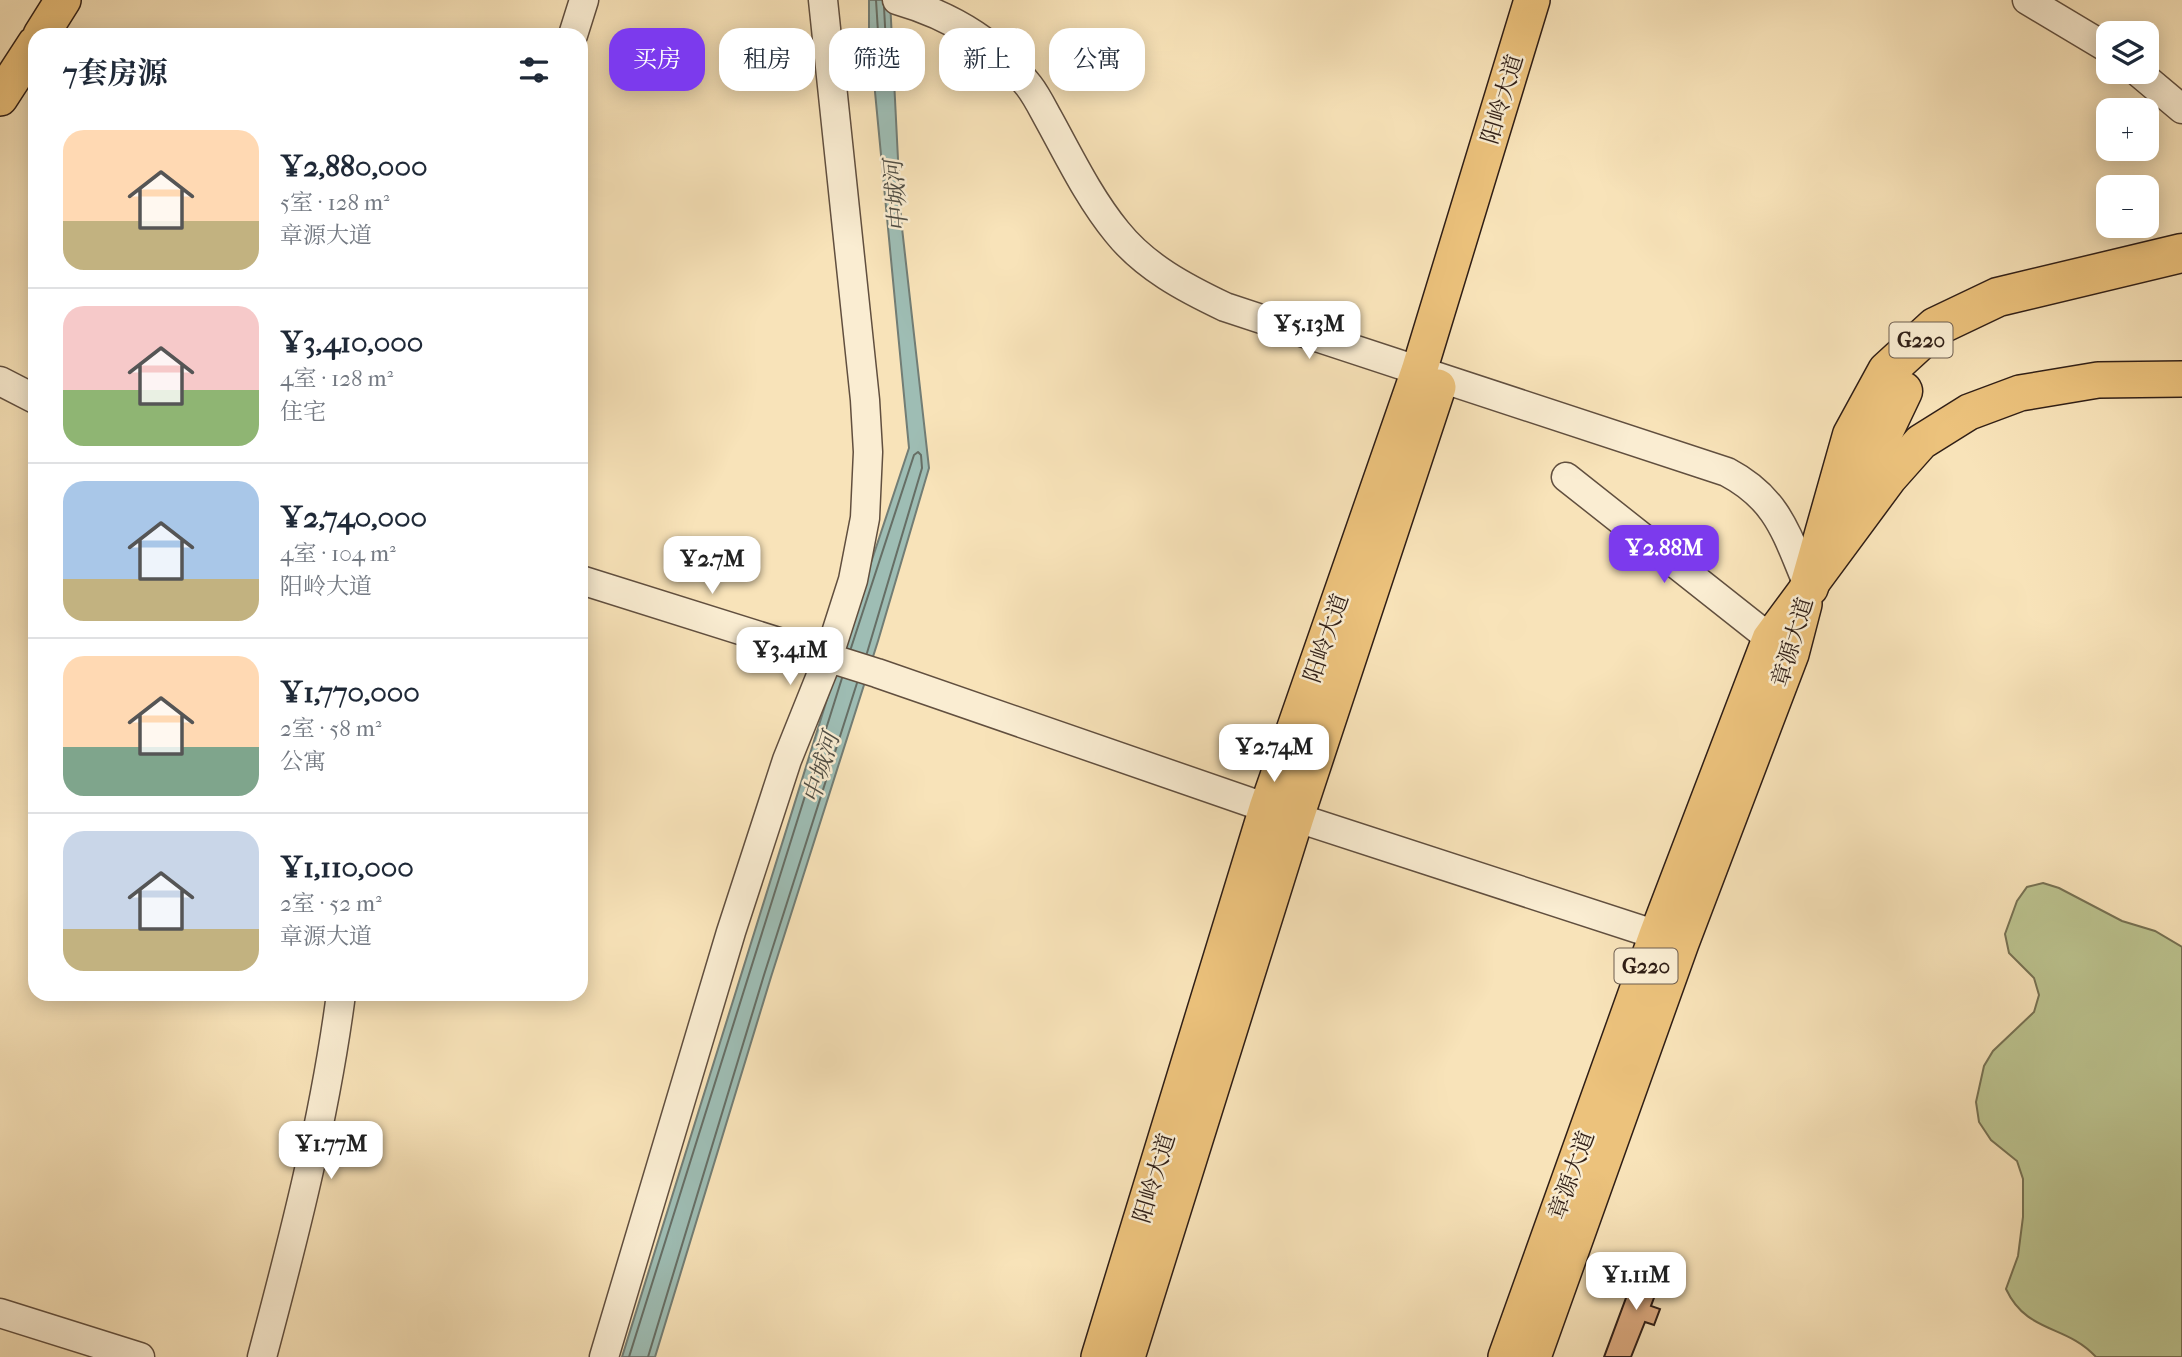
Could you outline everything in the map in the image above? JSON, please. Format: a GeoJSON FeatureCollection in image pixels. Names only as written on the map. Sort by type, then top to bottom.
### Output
{"type":"FeatureCollection","features":[{"type":"Feature","properties":{"kind":"highway","name":"G220"},"geometry":{"type":"LineString","coordinates":[[1809,587],[1852,435],[1887,371],[1935,327],[1998,297],[2182,254]]}},
{"type":"Feature","properties":{"kind":"highway","name":"G220"},"geometry":{"type":"LineString","coordinates":[[1809,587],[1906,386],[1945,349],[2003,321],[2182,276]]}},
{"type":"Feature","properties":{"kind":"main road"},"geometry":{"type":"LineString","coordinates":[[45,28],[63,0]]}},
{"type":"Feature","properties":{"kind":"main road","name":"阳岭大道"},"geometry":{"type":"LineString","coordinates":[[1430,375],[1532,0]]}},
{"type":"Feature","properties":{"kind":"main road","name":"阳岭大道"},"geometry":{"type":"LineString","coordinates":[[1099,1357],[1557,0]]}},
{"type":"Feature","properties":{"kind":"main road"},"geometry":{"type":"LineString","coordinates":[[0,98],[28,55]]}},
{"type":"Feature","properties":{"kind":"main road","name":"章源大道"},"geometry":{"type":"LineString","coordinates":[[1506,1357],[1657,935],[1780,647],[1809,587],[1889,478],[1921,442],[1969,412],[2020,393],[2098,380],[2182,379]]}},
{"type":"Feature","properties":{"kind":"main road","name":"章源大道"},"geometry":{"type":"LineString","coordinates":[[1533,1357],[1681,943],[1780,647]]}},
{"type":"Feature","properties":{"kind":"main road","name":"阳岭大道"},"geometry":{"type":"LineString","coordinates":[[1127,1357],[1281,812]]}},
{"type":"Feature","properties":{"kind":"street"},"geometry":{"type":"LineString","coordinates":[[575,28],[584,0]]}},
{"type":"Feature","properties":{"kind":"street"},"geometry":{"type":"LineString","coordinates":[[604,1357],[735,919],[787,760],[828,658],[853,580],[865,518],[868,452],[865,400],[823,0]]}},
{"type":"Feature","properties":{"kind":"street"},"geometry":{"type":"LineString","coordinates":[[898,0],[937,14],[972,33],[1004,58],[1030,87],[1095,200],[1117,232],[1144,260],[1182,287],[1225,307],[1727,472],[1746,482],[1767,501],[1784,526],[1809,587]]}},
{"type":"Feature","properties":{"kind":"street"},"geometry":{"type":"LineString","coordinates":[[2027,0],[2096,41]]}},
{"type":"Feature","properties":{"kind":"street"},"geometry":{"type":"LineString","coordinates":[[2152,84],[2182,109]]}},
{"type":"Feature","properties":{"kind":"street"},"geometry":{"type":"LineString","coordinates":[[0,381],[28,395]]}},
{"type":"Feature","properties":{"kind":"street"},"geometry":{"type":"LineString","coordinates":[[1566,477],[1780,647]]}},
{"type":"Feature","properties":{"kind":"street"},"geometry":{"type":"LineString","coordinates":[[588,582],[877,673],[1281,812],[1657,935]]}},
{"type":"Feature","properties":{"kind":"street"},"geometry":{"type":"LineString","coordinates":[[262,1357],[319,1131],[340,1001]]}},
{"type":"Feature","properties":{"kind":"street"},"geometry":{"type":"LineString","coordinates":[[0,1313],[140,1357]]}},
{"type":"Feature","properties":{"kind":"green space"},"geometry":{"type":"Polygon","coordinates":[[[2043,883],[2059,888],[2122,921],[2155,931],[2182,947],[2182,1357],[2096,1357],[2084,1346],[2025,1314],[2006,1289],[2018,1256],[2023,1217],[2023,1179],[2017,1161],[1991,1140],[1979,1122],[1976,1102],[1984,1066],[1993,1051],[2034,1012],[2039,995],[2034,978],[2009,953],[2005,934],[2017,901],[2027,887],[2043,883]]]}},
{"type":"Feature","properties":{"kind":"water"},"geometry":{"type":"Polygon","coordinates":[[[869,0],[890,0],[891,28],[869,28],[869,0]]]}},
{"type":"Feature","properties":{"kind":"water","name":"中城河"},"geometry":{"type":"Polygon","coordinates":[[[875,91],[895,91],[901,219],[929,468],[878,641],[771,977],[655,1357],[622,1357],[848,632],[909,448],[875,91]]]}},
{"type":"Feature","properties":{"kind":"building"},"geometry":{"type":"Polygon","coordinates":[[[1639,1263],[1664,1271],[1651,1306],[1660,1309],[1654,1325],[1645,1322],[1631,1357],[1604,1357],[1639,1263]]]}}]}
